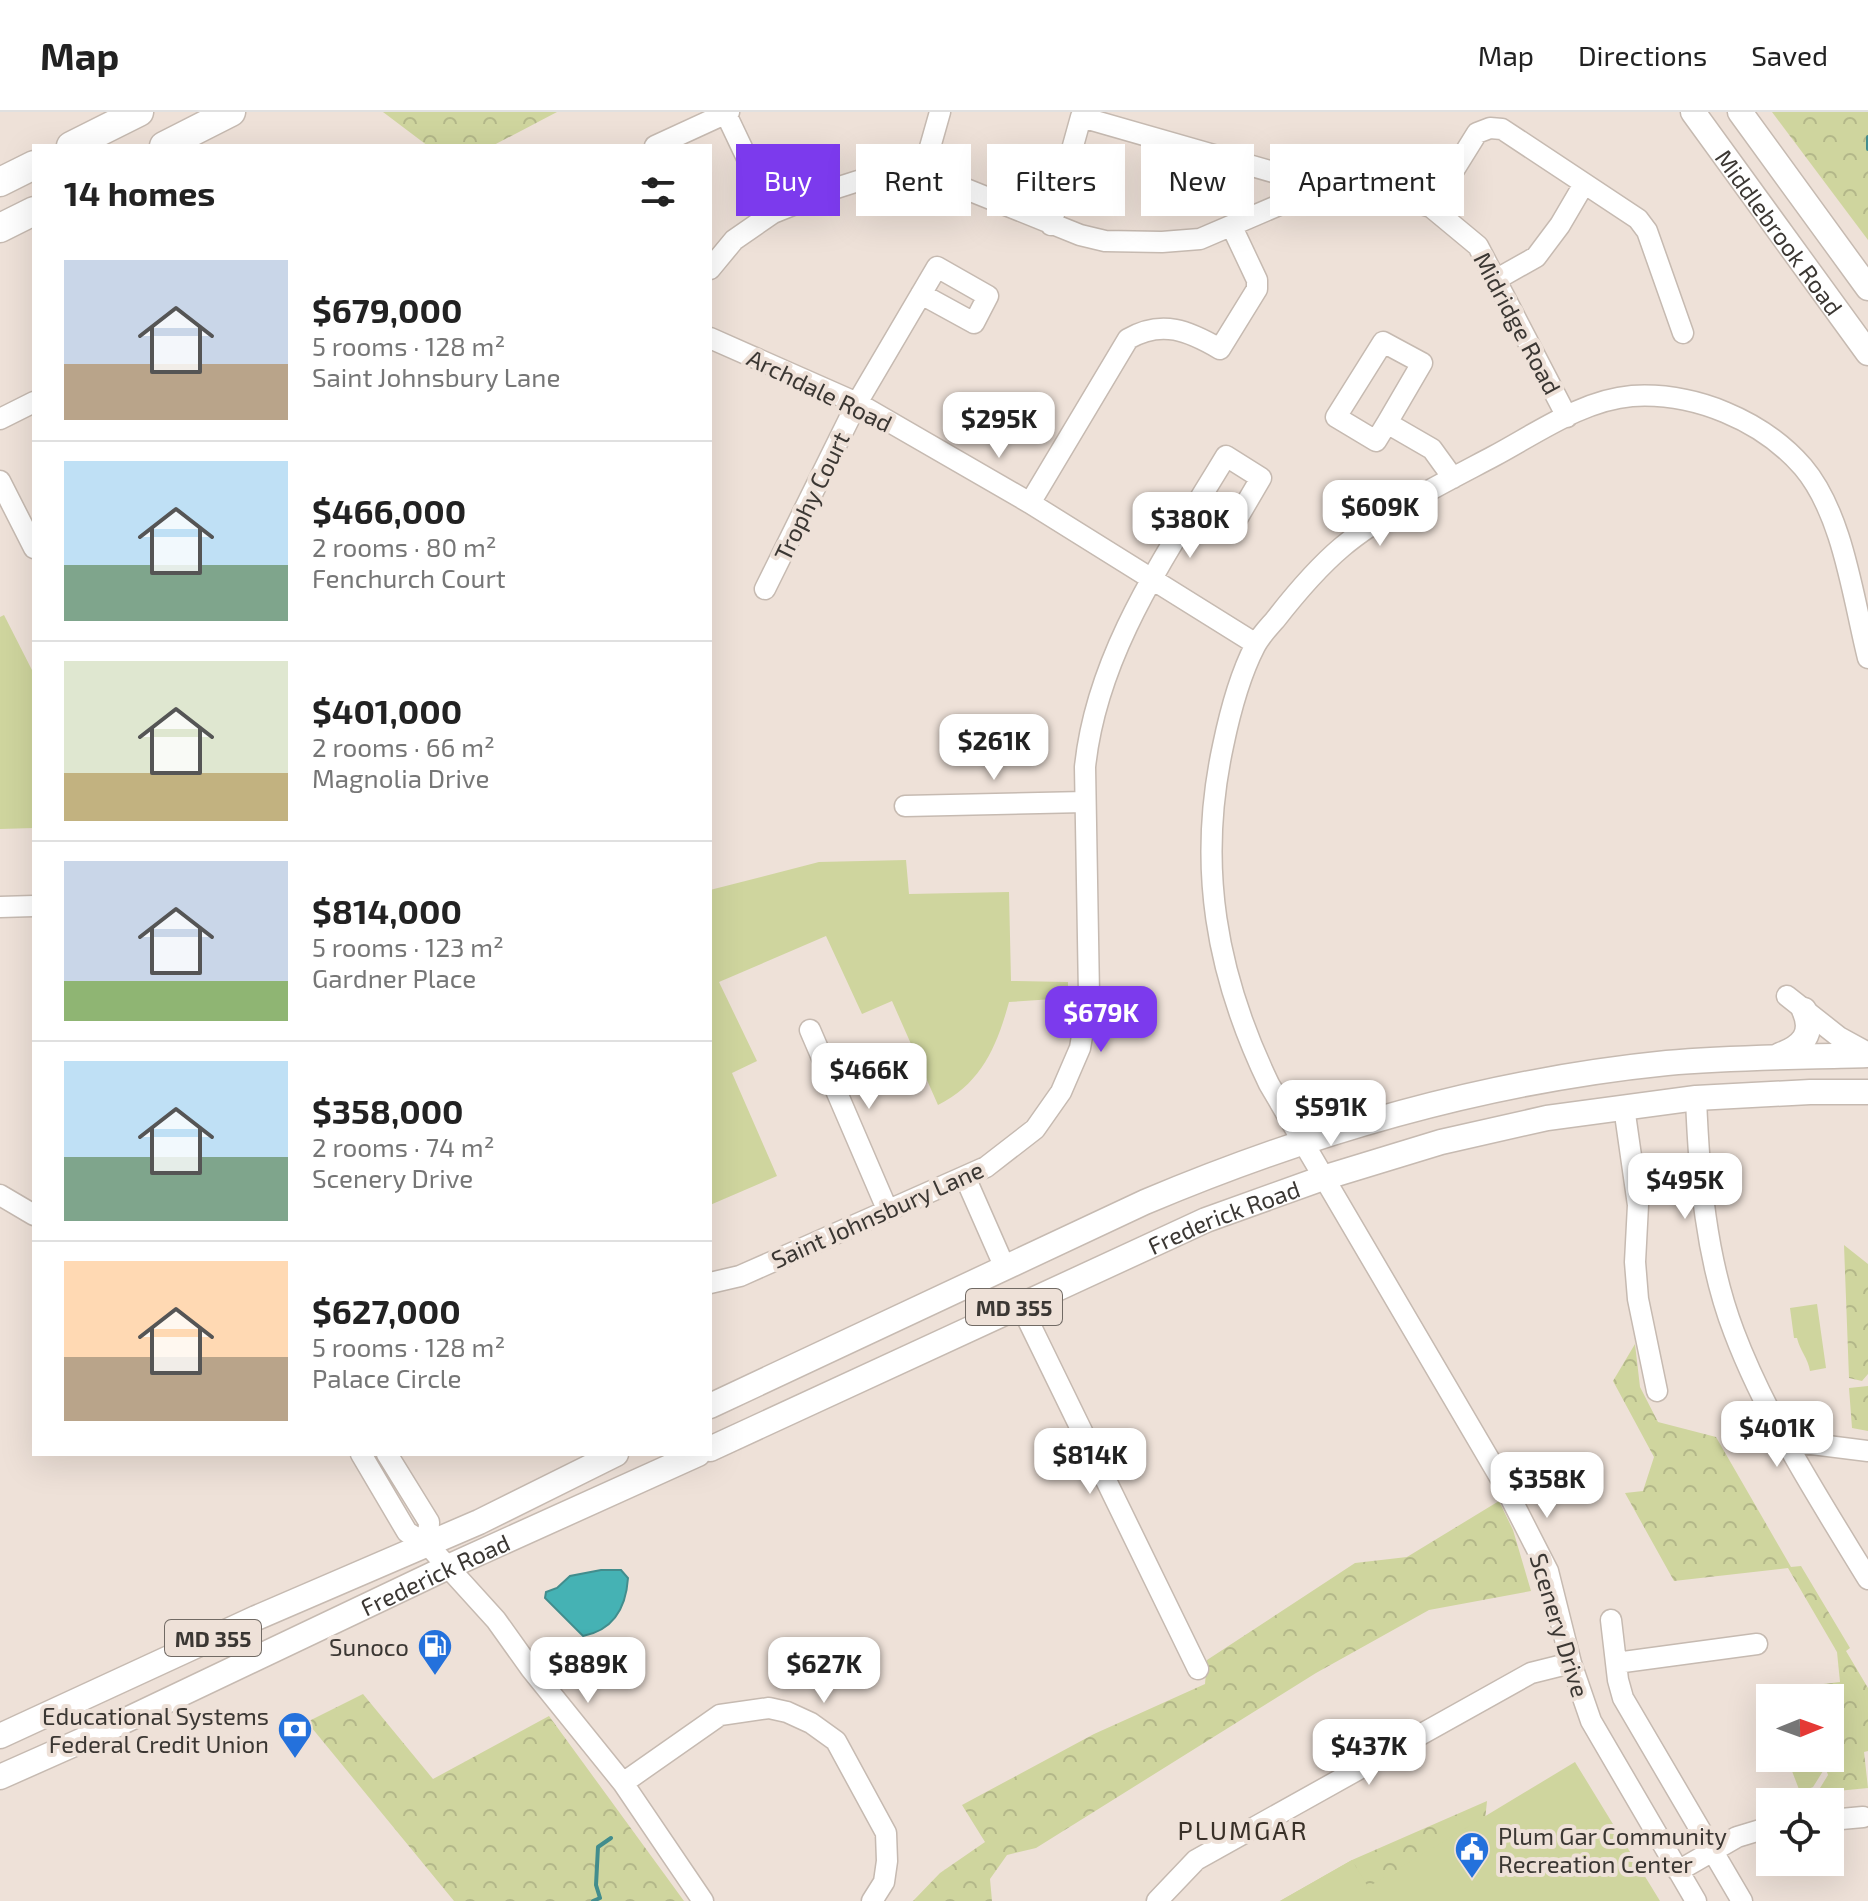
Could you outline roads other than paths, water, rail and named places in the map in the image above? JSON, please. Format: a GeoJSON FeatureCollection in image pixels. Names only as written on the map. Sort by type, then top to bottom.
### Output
{"type":"FeatureCollection","features":[{"type":"Feature","properties":{"kind":"highway"},"geometry":{"type":"LineString","coordinates":[[75,144],[139,112]]}},
{"type":"Feature","properties":{"kind":"highway"},"geometry":{"type":"LineString","coordinates":[[168,144],[231,112]]}},
{"type":"Feature","properties":{"kind":"highway"},"geometry":{"type":"LineString","coordinates":[[0,182],[32,166]]}},
{"type":"Feature","properties":{"kind":"highway"},"geometry":{"type":"LineString","coordinates":[[0,228],[32,212]]}},
{"type":"Feature","properties":{"kind":"main road","name":"Middlebrook Road"},"geometry":{"type":"LineString","coordinates":[[1693,112],[1868,353]]}},
{"type":"Feature","properties":{"kind":"main road","name":"Middlebrook Road"},"geometry":{"type":"LineString","coordinates":[[1740,112],[1868,288]]}},
{"type":"Feature","properties":{"kind":"main road"},"geometry":{"type":"LineString","coordinates":[[1776,1057],[1797,1047],[1807,1035],[1809,1025],[1795,1003]]}},
{"type":"Feature","properties":{"kind":"main road","name":"Frederick Road"},"geometry":{"type":"LineString","coordinates":[[712,1405],[1187,1185],[1302,1141],[1431,1105],[1509,1088],[1668,1063],[1868,1054]]}},
{"type":"Feature","properties":{"kind":"main road","name":"Frederick Road"},"geometry":{"type":"LineString","coordinates":[[712,1448],[1206,1220],[1323,1178],[1441,1142],[1547,1118],[1696,1098],[1868,1092]]}},
{"type":"Feature","properties":{"kind":"main road","name":"Frederick Road"},"geometry":{"type":"LineString","coordinates":[[0,1736],[256,1618],[428,1545],[612,1456]]}},
{"type":"Feature","properties":{"kind":"main road","name":"Frederick Road"},"geometry":{"type":"LineString","coordinates":[[0,1777],[448,1567],[694,1456]]}},
{"type":"Feature","properties":{"kind":"street"},"geometry":{"type":"LineString","coordinates":[[931,144],[940,112]]}},
{"type":"Feature","properties":{"kind":"street"},"geometry":{"type":"LineString","coordinates":[[659,144],[728,113],[742,144]]}},
{"type":"Feature","properties":{"kind":"street"},"geometry":{"type":"LineString","coordinates":[[1051,225],[1081,117],[1270,171]]}},
{"type":"Feature","properties":{"kind":"street"},"geometry":{"type":"LineString","coordinates":[[1464,154],[1477,133],[1490,128],[1502,129],[1638,219],[1647,231],[1683,333]]}},
{"type":"Feature","properties":{"kind":"street"},"geometry":{"type":"LineString","coordinates":[[1497,279],[1536,257],[1560,225],[1584,184]]}},
{"type":"Feature","properties":{"kind":"street","name":"Midridge Road"},"geometry":{"type":"LineString","coordinates":[[971,190],[1051,225],[1105,241],[1200,239],[1270,209]]}},
{"type":"Feature","properties":{"kind":"street","name":"Midridge Road"},"geometry":{"type":"LineString","coordinates":[[712,267],[734,240],[769,216]]}},
{"type":"Feature","properties":{"kind":"street","name":"Midridge Road"},"geometry":{"type":"LineString","coordinates":[[1442,216],[1478,246],[1567,417]]}},
{"type":"Feature","properties":{"kind":"street"},"geometry":{"type":"LineString","coordinates":[[1030,503],[1128,339],[1140,332],[1184,330],[1220,349],[1257,289],[1257,280],[1232,227]]}},
{"type":"Feature","properties":{"kind":"street","name":"Trophy Court"},"geometry":{"type":"LineString","coordinates":[[765,589],[857,403],[921,294]]}},
{"type":"Feature","properties":{"kind":"street","name":"Archdale Road"},"geometry":{"type":"LineString","coordinates":[[712,339],[857,403],[1030,503],[1256,644]]}},
{"type":"Feature","properties":{"kind":"street"},"geometry":{"type":"LineString","coordinates":[[1383,342],[1422,363],[1387,423],[1376,441],[1336,417],[1383,342]]}},
{"type":"Feature","properties":{"kind":"street","name":"Scenery Drive"},"geometry":{"type":"LineString","coordinates":[[1696,1901],[1591,1721],[1571,1663],[1548,1571],[1502,1481],[1323,1178],[1269,1084],[1248,1040],[1229,985],[1216,929],[1210,861],[1214,792],[1232,703],[1256,644],[1305,581],[1344,545],[1453,478],[1587,407],[1629,396],[1662,396],[1725,411],[1768,437],[1801,464],[1821,490],[1832,513],[1868,658]]}},
{"type":"Feature","properties":{"kind":"street"},"geometry":{"type":"LineString","coordinates":[[0,419],[32,403]]}},
{"type":"Feature","properties":{"kind":"street"},"geometry":{"type":"LineString","coordinates":[[1387,423],[1432,449],[1453,478]]}},
{"type":"Feature","properties":{"kind":"street"},"geometry":{"type":"LineString","coordinates":[[0,481],[32,544]]}},
{"type":"Feature","properties":{"kind":"street","name":"Saint Johnsbury Lane"},"geometry":{"type":"LineString","coordinates":[[712,1283],[740,1276],[986,1167],[1035,1129],[1061,1092],[1080,1048],[1089,995],[1085,802],[1088,736],[1097,699],[1124,631],[1200,499]]}},
{"type":"Feature","properties":{"kind":"street"},"geometry":{"type":"LineString","coordinates":[[905,806],[1085,802]]}},
{"type":"Feature","properties":{"kind":"street"},"geometry":{"type":"LineString","coordinates":[[0,907],[32,906]]}},
{"type":"Feature","properties":{"kind":"street"},"geometry":{"type":"LineString","coordinates":[[1795,1003],[1839,1037],[1868,1054]]}},
{"type":"Feature","properties":{"kind":"street"},"geometry":{"type":"LineString","coordinates":[[810,1030],[887,1209]]}},
{"type":"Feature","properties":{"kind":"street"},"geometry":{"type":"LineString","coordinates":[[1696,1098],[1706,1206],[1719,1283],[1734,1333],[1788,1441],[1868,1579]]}},
{"type":"Feature","properties":{"kind":"street"},"geometry":{"type":"LineString","coordinates":[[1624,1107],[1638,1205],[1635,1262],[1638,1299],[1657,1391]]}},
{"type":"Feature","properties":{"kind":"street"},"geometry":{"type":"LineString","coordinates":[[965,1177],[1005,1268]]}},
{"type":"Feature","properties":{"kind":"street"},"geometry":{"type":"LineString","coordinates":[[0,1195],[32,1214]]}},
{"type":"Feature","properties":{"kind":"street"},"geometry":{"type":"LineString","coordinates":[[1020,1304],[1198,1669]]}},
{"type":"Feature","properties":{"kind":"street"},"geometry":{"type":"LineString","coordinates":[[1788,1441],[1868,1451]]}},
{"type":"Feature","properties":{"kind":"street"},"geometry":{"type":"LineString","coordinates":[[362,1456],[407,1532],[428,1545],[496,1620],[531,1669],[623,1783],[703,1901]]}},
{"type":"Feature","properties":{"kind":"street"},"geometry":{"type":"LineString","coordinates":[[388,1456],[429,1522],[428,1545]]}},
{"type":"Feature","properties":{"kind":"street"},"geometry":{"type":"LineString","coordinates":[[1611,1620],[1619,1686],[1626,1704],[1742,1901]]}},
{"type":"Feature","properties":{"kind":"street"},"geometry":{"type":"LineString","coordinates":[[1616,1663],[1757,1644]]}},
{"type":"Feature","properties":{"kind":"street"},"geometry":{"type":"LineString","coordinates":[[1157,1901],[1196,1860],[1263,1820],[1531,1673],[1571,1663]]}},
{"type":"Feature","properties":{"kind":"street"},"geometry":{"type":"LineString","coordinates":[[623,1783],[720,1715],[769,1708],[811,1723],[836,1741],[886,1833],[884,1882],[872,1901]]}},
{"type":"Feature","properties":{"kind":"street"},"geometry":{"type":"LineString","coordinates":[[1844,1819],[1863,1817]]}},
{"type":"Feature","properties":{"kind":"street"},"geometry":{"type":"LineString","coordinates":[[1678,1871],[1713,1850],[1756,1831]]}},
{"type":"Feature","properties":{"kind":"water"},"geometry":{"type":"Polygon","coordinates":[[[621,1570],[628,1578],[624,1599],[610,1623],[583,1636],[545,1598],[546,1592],[557,1588],[570,1576],[621,1570]]]}},
{"type":"Feature","properties":{"kind":"waterway"},"geometry":{"type":"LineString","coordinates":[[1868,137],[1868,149]]}},
{"type":"Feature","properties":{"kind":"waterway"},"geometry":{"type":"LineString","coordinates":[[593,1901],[600,1898],[596,1885],[598,1847],[611,1838]]}},
{"type":"Feature","properties":{"kind":"place","name":"Sunoco"},"geometry":{"type":"Point","coordinates":[435,1677]}},
{"type":"Feature","properties":{"kind":"place","name":"Educational Systems Federal Credit Union"},"geometry":{"type":"Point","coordinates":[295,1760]}},
{"type":"Feature","properties":{"kind":"place","name":"Plum Gar Community Recreation Center"},"geometry":{"type":"Point","coordinates":[1472,1880]}},
{"type":"Feature","properties":{"kind":"district","name":"PLUMGAR"},"geometry":{"type":"Point","coordinates":[1243,1829]}}]}
